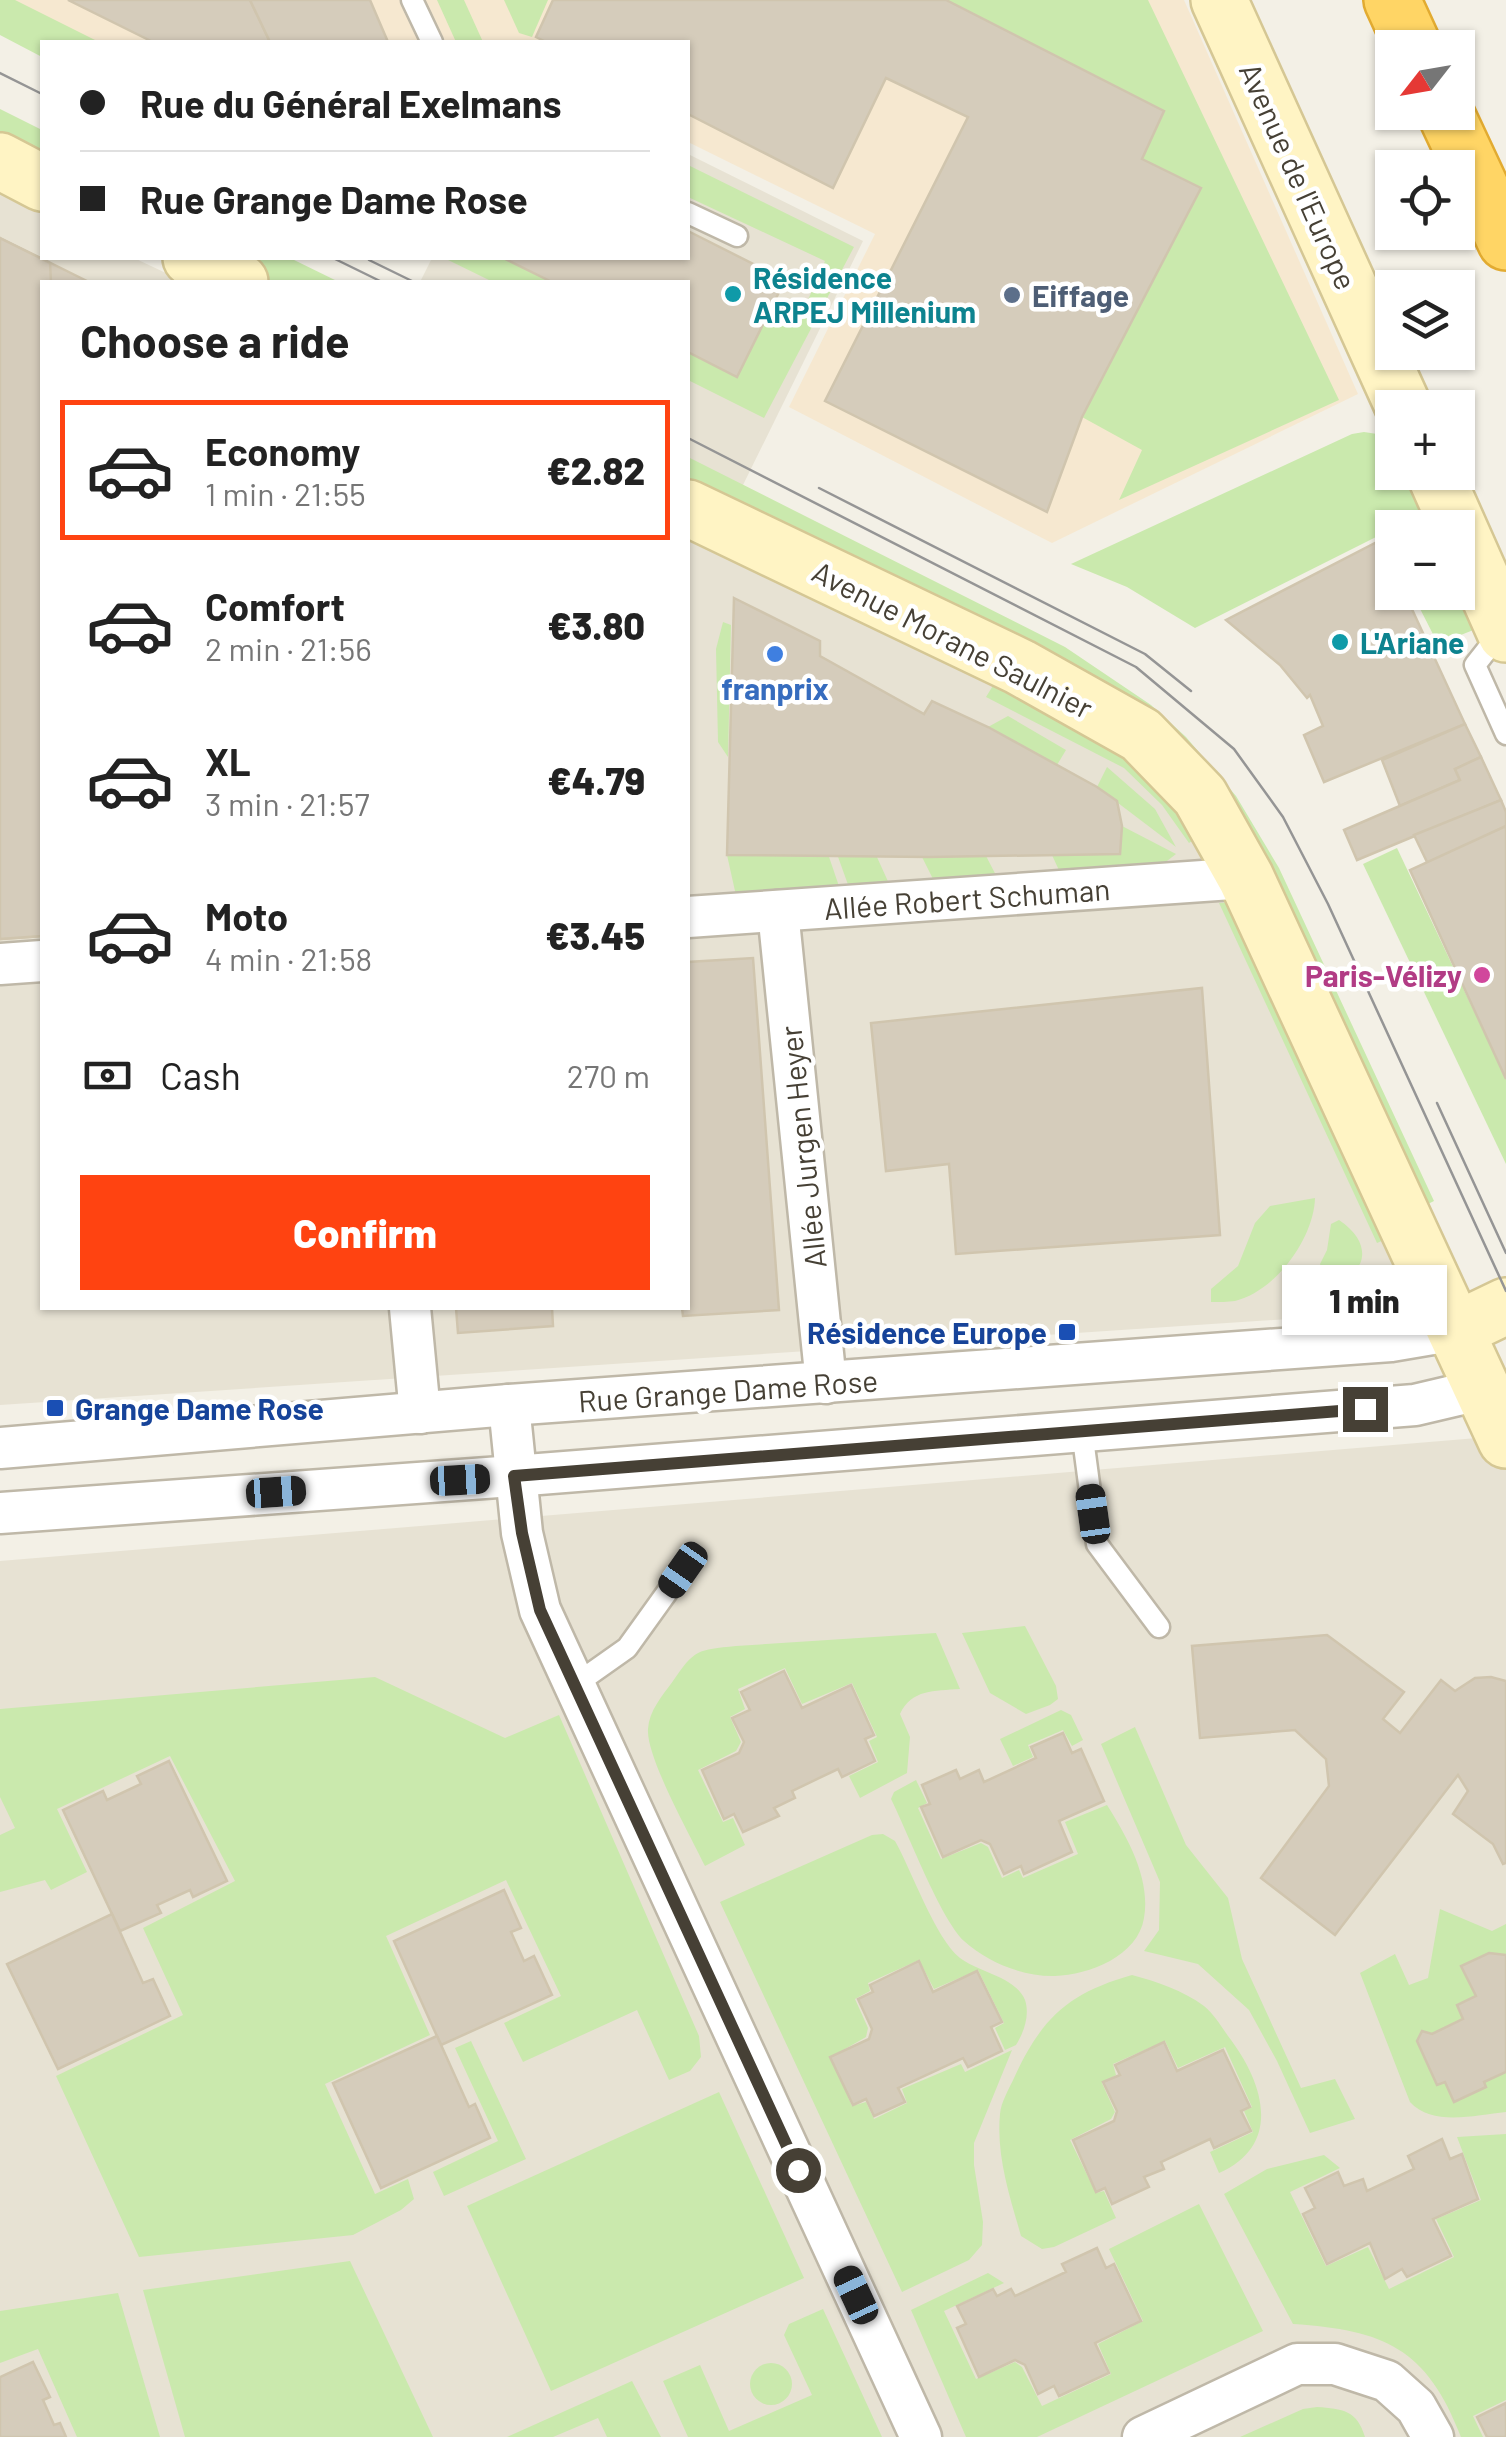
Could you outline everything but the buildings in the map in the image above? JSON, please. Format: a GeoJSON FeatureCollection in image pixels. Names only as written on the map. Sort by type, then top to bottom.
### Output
{"type":"FeatureCollection","features":[{"type":"Feature","properties":{"kind":"highway"},"geometry":{"type":"LineString","coordinates":[[1392,0],[1406,30]]}},
{"type":"Feature","properties":{"kind":"highway"},"geometry":{"type":"LineString","coordinates":[[1453,130],[1506,242]]}},
{"type":"Feature","properties":{"kind":"main road","name":"Avenue de l'Europe"},"geometry":{"type":"LineString","coordinates":[[1219,1],[1396,390]]}},
{"type":"Feature","properties":{"kind":"main road"},"geometry":{"type":"LineString","coordinates":[[0,161],[40,181]]}},
{"type":"Feature","properties":{"kind":"main road"},"geometry":{"type":"LineString","coordinates":[[195,260],[236,280]]}},
{"type":"Feature","properties":{"kind":"main road"},"geometry":{"type":"LineString","coordinates":[[1442,490],[1505,632]]}},
{"type":"Feature","properties":{"kind":"main road","name":"Avenue Morane Saulnier"},"geometry":{"type":"LineString","coordinates":[[690,509],[1020,666],[1141,734],[1200,796],[1246,878]]}},
{"type":"Feature","properties":{"kind":"main road"},"geometry":{"type":"LineString","coordinates":[[1246,878],[1456,1330],[1494,1384],[1506,1440]]}},
{"type":"Feature","properties":{"kind":"main road"},"geometry":{"type":"LineString","coordinates":[[1456,1330],[1506,1306]]}},
{"type":"Feature","properties":{"kind":"street","name":"Allée Robert Schuman"},"geometry":{"type":"LineString","coordinates":[[690,917],[1246,878]]}},
{"type":"Feature","properties":{"kind":"street","name":"Allée Jurgen Heyer"},"geometry":{"type":"LineString","coordinates":[[778,911],[826,1383]]}},
{"type":"Feature","properties":{"kind":"street"},"geometry":{"type":"LineString","coordinates":[[0,964],[40,961]]}},
{"type":"Feature","properties":{"kind":"street"},"geometry":{"type":"LineString","coordinates":[[410,1310],[420,1413]]}},
{"type":"Feature","properties":{"kind":"street","name":"Rue Grange Dame Rose"},"geometry":{"type":"LineString","coordinates":[[0,1448],[1391,1341],[1456,1330]]}},
{"type":"Feature","properties":{"kind":"street"},"geometry":{"type":"LineString","coordinates":[[0,1513],[1416,1405],[1494,1384]]}},
{"type":"Feature","properties":{"kind":"street"},"geometry":{"type":"LineString","coordinates":[[510,1406],[522,1533],[540,1610],[921,2437]]}},
{"type":"Feature","properties":{"kind":"street"},"geometry":{"type":"LineString","coordinates":[[1143,2437],[1297,2364],[1335,2364],[1386,2381],[1416,2407],[1433,2437]]}},
{"type":"Feature","properties":{"kind":"lane"},"geometry":{"type":"LineString","coordinates":[[412,0],[431,40]]}},
{"type":"Feature","properties":{"kind":"lane"},"geometry":{"type":"LineString","coordinates":[[690,213],[737,236]]}},
{"type":"Feature","properties":{"kind":"lane"},"geometry":{"type":"LineString","coordinates":[[1505,632],[1475,666],[1506,734]]}},
{"type":"Feature","properties":{"kind":"lane"},"geometry":{"type":"LineString","coordinates":[[1082,1431],[1097,1544],[1159,1627]]}},
{"type":"Feature","properties":{"kind":"lane"},"geometry":{"type":"LineString","coordinates":[[576,1684],[627,1648],[683,1570]]}},
{"type":"Feature","properties":{"kind":"shaded area"},"geometry":{"type":"Polygon","coordinates":[[[0,0],[1184,0],[1358,394],[1052,543],[789,407],[875,234],[690,143],[690,40],[72,40],[0,0]]]}},
{"type":"Feature","properties":{"kind":"shaded area"},"geometry":{"type":"Polygon","coordinates":[[[690,155],[863,241],[716,540],[1130,745],[1213,838],[1422,1310],[0,1405],[0,192],[40,212],[40,260],[138,260],[181,280],[40,280],[40,1310],[690,1310],[690,280],[421,280],[431,260],[690,260],[690,155]]]}},
{"type":"Feature","properties":{"kind":"shaded area"},"geometry":{"type":"Polygon","coordinates":[[[1506,1423],[1506,2437],[0,2437],[0,1561],[1477,1438],[1506,1423]]]}},
{"type":"Feature","properties":{"kind":"green space"},"geometry":{"type":"Polygon","coordinates":[[[0,0],[15,0],[95,40],[40,40],[40,56],[0,35],[0,0]]]}},
{"type":"Feature","properties":{"kind":"green space"},"geometry":{"type":"Polygon","coordinates":[[[437,0],[464,0],[482,40],[455,40],[437,0]]]}},
{"type":"Feature","properties":{"kind":"green space"},"geometry":{"type":"Polygon","coordinates":[[[504,0],[548,0],[532,37],[519,33],[504,0]]]}},
{"type":"Feature","properties":{"kind":"green space"},"geometry":{"type":"Polygon","coordinates":[[[946,0],[1148,0],[1339,400],[1119,500],[1142,450],[1082,417],[1201,189],[1142,159],[1164,111],[946,0]]]}},
{"type":"Feature","properties":{"kind":"green space"},"geometry":{"type":"Polygon","coordinates":[[[0,109],[40,129],[40,163],[0,142],[0,109]]]}},
{"type":"Feature","properties":{"kind":"green space"},"geometry":{"type":"Polygon","coordinates":[[[690,166],[854,247],[764,418],[690,381],[690,353],[737,377],[773,305],[800,318],[825,261],[690,198],[690,166]]]}},
{"type":"Feature","properties":{"kind":"green space"},"geometry":{"type":"Polygon","coordinates":[[[229,260],[294,260],[335,280],[270,280],[229,260]]]}},
{"type":"Feature","properties":{"kind":"green space"},"geometry":{"type":"Polygon","coordinates":[[[448,260],[507,260],[548,280],[489,280],[448,260]]]}},
{"type":"Feature","properties":{"kind":"green space"},"geometry":{"type":"Polygon","coordinates":[[[1352,434],[1375,434],[1375,490],[1414,490],[1424,510],[1375,510],[1375,538],[1195,628],[1127,587],[1071,564],[1352,434]]]}},
{"type":"Feature","properties":{"kind":"green space"},"geometry":{"type":"Polygon","coordinates":[[[690,458],[1065,647],[1151,705],[1186,737],[1236,796],[1279,868],[1434,1201],[1424,1206],[1200,785],[690,492],[690,458]]]}},
{"type":"Feature","properties":{"kind":"green space"},"geometry":{"type":"Polygon","coordinates":[[[1421,610],[1470,610],[1481,627],[1438,644],[1421,610]]]}},
{"type":"Feature","properties":{"kind":"green space"},"geometry":{"type":"Polygon","coordinates":[[[723,622],[731,625],[728,757],[718,742],[716,649],[723,622]]]}},
{"type":"Feature","properties":{"kind":"green space"},"geometry":{"type":"Polygon","coordinates":[[[994,684],[1114,747],[1201,835],[1189,843],[1162,805],[1124,768],[986,697],[994,684]]]}},
{"type":"Feature","properties":{"kind":"green space"},"geometry":{"type":"Polygon","coordinates":[[[1008,716],[1066,750],[1057,765],[988,727],[1008,716]]]}},
{"type":"Feature","properties":{"kind":"green space"},"geometry":{"type":"Polygon","coordinates":[[[1107,767],[1155,809],[1176,847],[1097,787],[1107,767]]]}},
{"type":"Feature","properties":{"kind":"green space"},"geometry":{"type":"Polygon","coordinates":[[[1122,826],[1176,854],[1145,878],[1063,879],[1052,855],[1122,826]]]}},
{"type":"Feature","properties":{"kind":"green space"},"geometry":{"type":"Polygon","coordinates":[[[1397,848],[1506,1079],[1506,1164],[1363,864],[1397,848]]]}},
{"type":"Feature","properties":{"kind":"green space"},"geometry":{"type":"Polygon","coordinates":[[[828,854],[841,892],[737,900],[727,855],[828,854]]]}},
{"type":"Feature","properties":{"kind":"green space"},"geometry":{"type":"Polygon","coordinates":[[[837,854],[876,855],[891,888],[851,893],[837,854]]]}},
{"type":"Feature","properties":{"kind":"green space"},"geometry":{"type":"Polygon","coordinates":[[[986,856],[999,881],[937,887],[922,857],[986,856]]]}},
{"type":"Feature","properties":{"kind":"green space"},"geometry":{"type":"Polygon","coordinates":[[[1235,902],[1384,1240],[1377,1243],[1219,903],[1235,902]]]}},
{"type":"Feature","properties":{"kind":"green space"},"geometry":{"type":"Polygon","coordinates":[[[1315,1198],[1308,1230],[1278,1275],[1250,1295],[1235,1301],[1211,1302],[1211,1289],[1238,1266],[1255,1223],[1270,1206],[1315,1198]]]}},
{"type":"Feature","properties":{"kind":"green space"},"geometry":{"type":"Polygon","coordinates":[[[1339,1220],[1355,1234],[1361,1260],[1348,1276],[1337,1278],[1320,1264],[1327,1250],[1331,1224],[1339,1220]]]}},
{"type":"Feature","properties":{"kind":"green space"},"geometry":{"type":"Polygon","coordinates":[[[1025,1626],[1056,1686],[1058,1699],[1026,1714],[990,1693],[962,1633],[1025,1626]]]}},
{"type":"Feature","properties":{"kind":"green space"},"geometry":{"type":"Polygon","coordinates":[[[936,1633],[960,1689],[925,1693],[905,1706],[900,1714],[910,1737],[907,1773],[860,1798],[849,1776],[878,1762],[869,1741],[877,1737],[852,1683],[802,1704],[785,1668],[738,1689],[745,1709],[730,1717],[741,1742],[736,1751],[698,1770],[723,1822],[733,1818],[745,1845],[705,1866],[661,1777],[649,1742],[651,1716],[687,1663],[698,1653],[723,1647],[936,1633]]]}},
{"type":"Feature","properties":{"kind":"green space"},"geometry":{"type":"Polygon","coordinates":[[[375,1677],[505,1738],[559,1715],[699,2036],[701,2057],[690,2071],[669,2080],[637,2010],[523,2062],[504,2023],[561,1996],[506,1880],[386,1936],[430,2035],[325,2084],[375,2194],[408,2179],[414,2199],[353,2235],[139,2257],[56,2076],[183,2015],[143,1928],[235,1881],[170,1756],[57,1809],[87,1872],[51,1890],[45,1880],[0,1892],[0,1835],[15,1828],[0,1797],[0,1709],[375,1677]]]}},
{"type":"Feature","properties":{"kind":"green space"},"geometry":{"type":"Polygon","coordinates":[[[1061,1710],[1071,1715],[1083,1740],[1072,1746],[1063,1730],[1028,1745],[1033,1757],[1013,1766],[1000,1739],[1061,1710]]]}},
{"type":"Feature","properties":{"kind":"green space"},"geometry":{"type":"Polygon","coordinates":[[[1135,1727],[1186,1845],[1228,1898],[1242,1959],[1301,2088],[1335,2079],[1355,2119],[1310,2133],[1249,2010],[1198,1964],[1144,1951],[1159,1930],[1160,1882],[1101,1744],[1135,1727]]]}},
{"type":"Feature","properties":{"kind":"green space"},"geometry":{"type":"Polygon","coordinates":[[[916,1780],[927,1803],[918,1808],[941,1859],[981,1843],[988,1847],[1002,1878],[1019,1870],[1023,1878],[1078,1854],[1065,1822],[1107,1805],[1129,1844],[1144,1888],[1144,1918],[1132,1943],[1097,1967],[1055,1976],[1018,1971],[973,1949],[945,1914],[891,1799],[894,1792],[916,1780]]]}},
{"type":"Feature","properties":{"kind":"green space"},"geometry":{"type":"Polygon","coordinates":[[[883,1834],[895,1841],[951,1948],[968,1963],[1014,1986],[1025,2000],[1027,2012],[1019,2040],[1005,2050],[995,2028],[1004,2023],[978,1970],[934,1989],[919,1960],[868,1983],[870,1991],[855,1999],[868,2028],[866,2037],[831,2057],[852,2106],[866,2102],[874,2119],[907,2103],[902,2089],[961,2064],[965,2072],[1012,2050],[974,2143],[982,2245],[969,2260],[902,2292],[720,1902],[872,1835],[883,1834]]]}},
{"type":"Feature","properties":{"kind":"green space"},"geometry":{"type":"Polygon","coordinates":[[[1440,1909],[1492,1931],[1506,1924],[1506,2112],[1442,2117],[1419,2110],[1410,2102],[1360,1973],[1395,1954],[1409,1985],[1428,1978],[1440,1909]]]}},
{"type":"Feature","properties":{"kind":"green space"},"geometry":{"type":"Polygon","coordinates":[[[1132,1975],[1178,1991],[1214,2016],[1240,2054],[1258,2091],[1260,2129],[1253,2146],[1239,2161],[1219,2173],[1210,2152],[1253,2132],[1244,2111],[1252,2107],[1225,2047],[1178,2068],[1165,2041],[1113,2064],[1116,2075],[1102,2083],[1115,2112],[1111,2119],[1070,2140],[1096,2193],[1104,2191],[1116,2218],[1042,2249],[1021,2236],[1000,2145],[1002,2105],[1035,2039],[1060,2010],[1091,1990],[1132,1975]]]}},
{"type":"Feature","properties":{"kind":"green space"},"geometry":{"type":"Polygon","coordinates":[[[471,2041],[526,2159],[444,2196],[433,2172],[498,2141],[455,2048],[471,2041]]]}},
{"type":"Feature","properties":{"kind":"green space"},"geometry":{"type":"Polygon","coordinates":[[[719,2092],[804,2278],[551,2391],[467,2206],[719,2092]]]}},
{"type":"Feature","properties":{"kind":"green space"},"geometry":{"type":"Polygon","coordinates":[[[1506,2134],[1506,2400],[1473,2416],[1483,2437],[1461,2437],[1433,2383],[1398,2349],[1353,2332],[1293,2324],[1224,2194],[1267,2169],[1324,2155],[1340,2168],[1290,2192],[1326,2266],[1368,2247],[1389,2289],[1454,2257],[1436,2219],[1481,2200],[1457,2137],[1506,2134]]]}},
{"type":"Feature","properties":{"kind":"green space"},"geometry":{"type":"Polygon","coordinates":[[[1199,2204],[1263,2331],[1037,2437],[966,2437],[911,2310],[988,2273],[1004,2283],[944,2311],[976,2379],[1015,2362],[1022,2367],[1042,2406],[1111,2374],[1098,2344],[1143,2321],[1109,2249],[1199,2204]]]}},
{"type":"Feature","properties":{"kind":"green space"},"geometry":{"type":"Polygon","coordinates":[[[350,2261],[433,2437],[185,2437],[143,2290],[350,2261]]]}},
{"type":"Feature","properties":{"kind":"green space"},"geometry":{"type":"Polygon","coordinates":[[[118,2293],[160,2437],[77,2437],[38,2349],[0,2363],[0,2311],[118,2293]]]}},
{"type":"Feature","properties":{"kind":"green space"},"geometry":{"type":"Polygon","coordinates":[[[823,2309],[882,2437],[688,2437],[663,2381],[700,2365],[729,2431],[812,2395],[784,2335],[789,2324],[823,2309]]]}},
{"type":"Feature","properties":{"kind":"green space"},"geometry":{"type":"Polygon","coordinates":[[[771,2363],[786,2369],[792,2384],[786,2399],[771,2405],[756,2399],[750,2384],[756,2369],[771,2363]]]}},
{"type":"Feature","properties":{"kind":"green space"},"geometry":{"type":"Polygon","coordinates":[[[632,2381],[661,2437],[607,2437],[598,2418],[553,2437],[507,2437],[632,2381]]]}},
{"type":"Feature","properties":{"kind":"green space"},"geometry":{"type":"Polygon","coordinates":[[[1317,2407],[1353,2416],[1365,2437],[1240,2437],[1303,2409],[1317,2407]]]}},
{"type":"Feature","properties":{"kind":"tram line"},"geometry":{"type":"LineString","coordinates":[[0,73],[40,93]]}},
{"type":"Feature","properties":{"kind":"tram line"},"geometry":{"type":"LineString","coordinates":[[337,260],[378,280]]}},
{"type":"Feature","properties":{"kind":"tram line"},"geometry":{"type":"LineString","coordinates":[[369,260],[410,280]]}},
{"type":"Feature","properties":{"kind":"tram line"},"geometry":{"type":"LineString","coordinates":[[690,439],[1136,667],[1234,749],[1283,817],[1328,904],[1506,1291]]}},
{"type":"Feature","properties":{"kind":"tram line"},"geometry":{"type":"LineString","coordinates":[[819,488],[1145,654],[1191,691]]}},
{"type":"Feature","properties":{"kind":"tram line"},"geometry":{"type":"LineString","coordinates":[[1437,1103],[1506,1253]]}},
{"type":"Feature","properties":{"kind":"place","name":"Résidence ARPEJ Millenium"},"geometry":{"type":"Point","coordinates":[733,294]}},
{"type":"Feature","properties":{"kind":"place","name":"Eiffage"},"geometry":{"type":"Point","coordinates":[1012,295]}},
{"type":"Feature","properties":{"kind":"place","name":"L'Ariane"},"geometry":{"type":"Point","coordinates":[1340,642]}},
{"type":"Feature","properties":{"kind":"place","name":"franprix"},"geometry":{"type":"Point","coordinates":[775,654]}},
{"type":"Feature","properties":{"kind":"place","name":"Paris-Vélizy"},"geometry":{"type":"Point","coordinates":[1482,975]}},
{"type":"Feature","properties":{"kind":"place","name":"Résidence Europe"},"geometry":{"type":"Point","coordinates":[1067,1332]}},
{"type":"Feature","properties":{"kind":"place","name":"Grange Dame Rose"},"geometry":{"type":"Point","coordinates":[55,1408]}},
{"type":"Feature","properties":{"kind":"route"},"geometry":{"type":"LineString","coordinates":[[798,2170],[540,1610],[522,1533],[514,1476],[1365,1409]]}}]}
